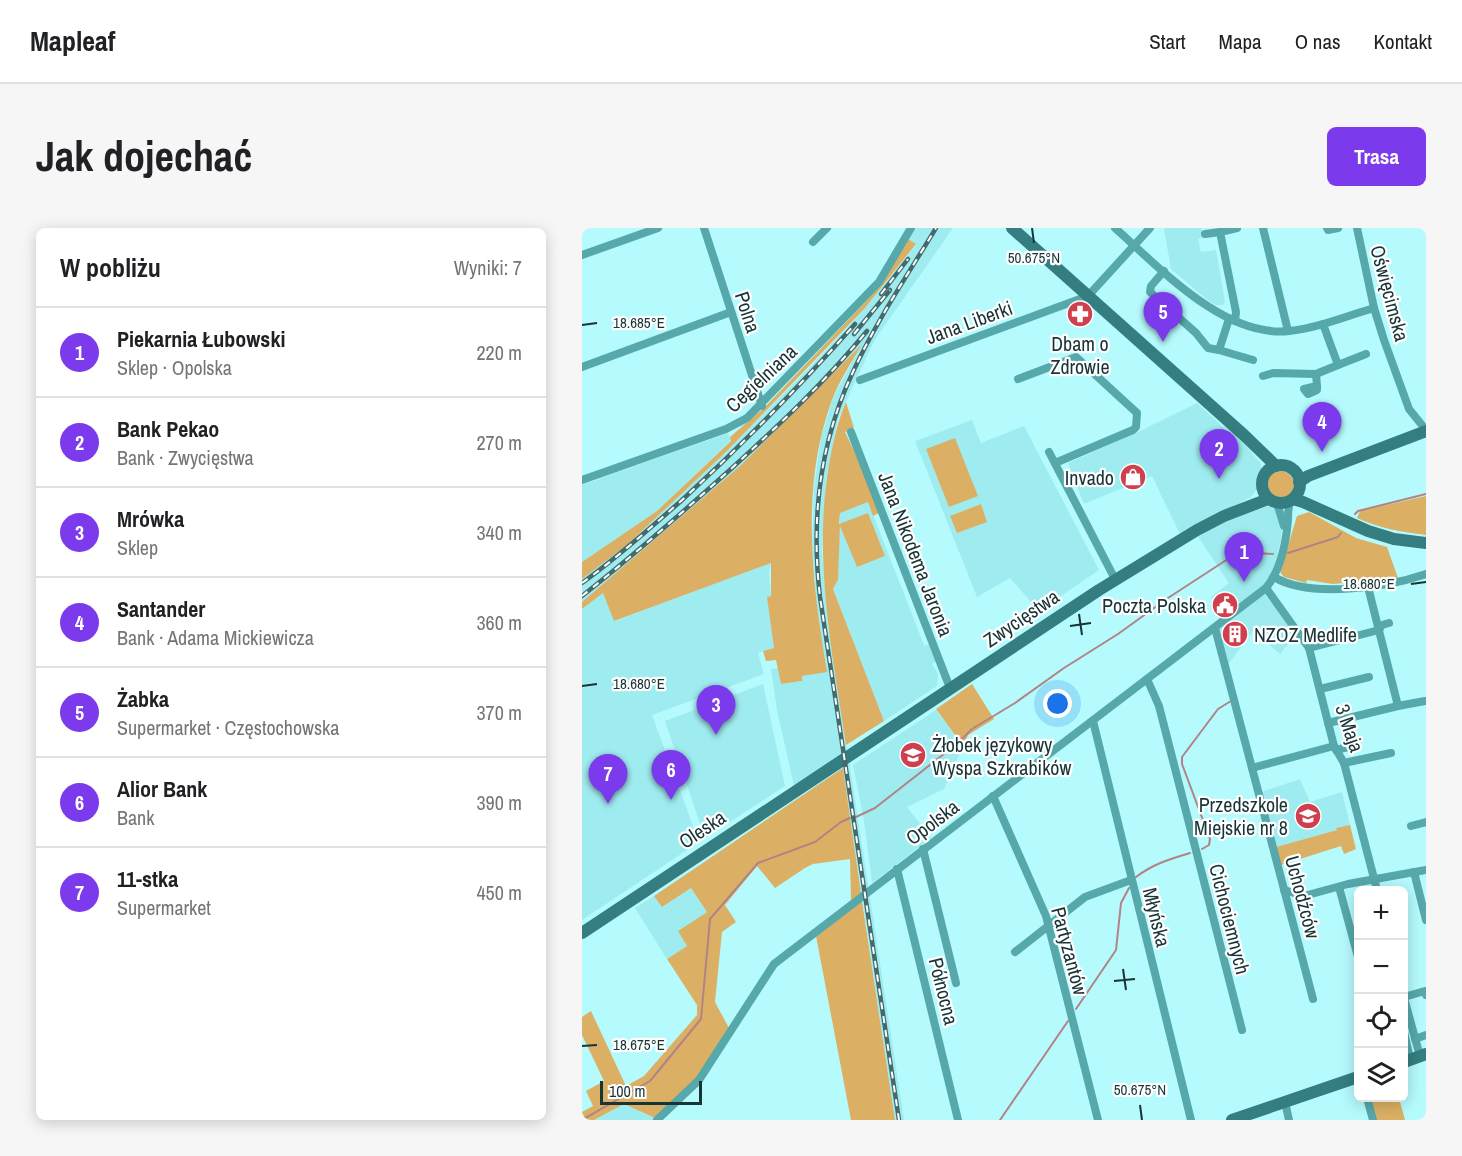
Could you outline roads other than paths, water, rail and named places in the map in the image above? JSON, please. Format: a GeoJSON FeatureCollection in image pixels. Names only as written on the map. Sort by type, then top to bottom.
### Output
{"type":"FeatureCollection","features":[{"type":"Feature","properties":{"kind":"street"},"geometry":{"type":"LineString","coordinates":[[582,255],[658,228]]}},
{"type":"Feature","properties":{"kind":"street","name":"Polna"},"geometry":{"type":"LineString","coordinates":[[704,228],[762,406]]}},
{"type":"Feature","properties":{"kind":"street"},"geometry":{"type":"LineString","coordinates":[[813,242],[827,228]]}},
{"type":"Feature","properties":{"kind":"street","name":"Cegielniana"},"geometry":{"type":"LineString","coordinates":[[582,480],[742,422],[762,406],[879,282],[910,228]]}},
{"type":"Feature","properties":{"kind":"street"},"geometry":{"type":"LineString","coordinates":[[1012,228],[1276,466],[1291,468],[1295,472],[1282,515],[1284,537],[1274,577],[1266,588]]}},
{"type":"Feature","properties":{"kind":"street"},"geometry":{"type":"LineString","coordinates":[[1115,228],[1205,305],[1232,320],[1267,331],[1288,332],[1374,308]]}},
{"type":"Feature","properties":{"kind":"street"},"geometry":{"type":"LineString","coordinates":[[1088,296],[1150,228]]}},
{"type":"Feature","properties":{"kind":"street"},"geometry":{"type":"LineString","coordinates":[[1205,234],[1237,228]]}},
{"type":"Feature","properties":{"kind":"street"},"geometry":{"type":"LineString","coordinates":[[1263,228],[1288,332]]}},
{"type":"Feature","properties":{"kind":"street"},"geometry":{"type":"LineString","coordinates":[[1327,228],[1328,230],[1338,228]]}},
{"type":"Feature","properties":{"kind":"street","name":"Oświęcimska"},"geometry":{"type":"LineString","coordinates":[[1357,228],[1374,308],[1408,407],[1426,430]]}},
{"type":"Feature","properties":{"kind":"street"},"geometry":{"type":"LineString","coordinates":[[1219,350],[1236,312],[1220,232]]}},
{"type":"Feature","properties":{"kind":"street"},"geometry":{"type":"LineString","coordinates":[[1164,271],[1150,286],[1150,292],[1196,333],[1208,348],[1253,360]]}},
{"type":"Feature","properties":{"kind":"street","name":"Jana Liberki"},"geometry":{"type":"LineString","coordinates":[[860,380],[1088,296]]}},
{"type":"Feature","properties":{"kind":"street"},"geometry":{"type":"LineString","coordinates":[[582,367],[731,312]]}},
{"type":"Feature","properties":{"kind":"street"},"geometry":{"type":"LineString","coordinates":[[1323,324],[1338,365]]}},
{"type":"Feature","properties":{"kind":"street"},"geometry":{"type":"LineString","coordinates":[[1263,376],[1316,374],[1366,354]]}},
{"type":"Feature","properties":{"kind":"street"},"geometry":{"type":"LineString","coordinates":[[1018,379],[1076,357],[1137,413],[1136,427],[1133,430],[1055,463]]}},
{"type":"Feature","properties":{"kind":"street"},"geometry":{"type":"LineString","coordinates":[[1316,374],[1317,386]]}},
{"type":"Feature","properties":{"kind":"street","name":"Zwycięstwa"},"geometry":{"type":"LineString","coordinates":[[1224,516],[1288,495],[1308,476],[1426,430]]}},
{"type":"Feature","properties":{"kind":"street","name":"Jana Nikodema Jaronia"},"geometry":{"type":"LineString","coordinates":[[851,432],[950,688]]}},
{"type":"Feature","properties":{"kind":"street"},"geometry":{"type":"LineString","coordinates":[[1251,443],[1263,468],[1262,487],[1288,495],[1343,521],[1394,539],[1426,543]]}},
{"type":"Feature","properties":{"kind":"street"},"geometry":{"type":"LineString","coordinates":[[1049,452],[1115,579]]}},
{"type":"Feature","properties":{"kind":"street"},"geometry":{"type":"LineString","coordinates":[[1264,474],[1276,466]]}},
{"type":"Feature","properties":{"kind":"street","name":"Zwycięstwa"},"geometry":{"type":"LineString","coordinates":[[844,759],[1115,579],[1255,496],[1262,487]]}},
{"type":"Feature","properties":{"kind":"street"},"geometry":{"type":"LineString","coordinates":[[1274,577],[1317,589],[1368,587],[1406,580],[1426,573]]}},
{"type":"Feature","properties":{"kind":"street"},"geometry":{"type":"LineString","coordinates":[[1368,587],[1398,706]]}},
{"type":"Feature","properties":{"kind":"street","name":"Opolska"},"geometry":{"type":"LineString","coordinates":[[657,1120],[699,1080],[772,966],[1266,588]]}},
{"type":"Feature","properties":{"kind":"street","name":"3 Maja"},"geometry":{"type":"LineString","coordinates":[[1266,588],[1310,648],[1328,723],[1335,748],[1344,764],[1376,886]]}},
{"type":"Feature","properties":{"kind":"street"},"geometry":{"type":"LineString","coordinates":[[1310,648],[1378,630],[1382,625],[1389,623]]}},
{"type":"Feature","properties":{"kind":"street","name":"Uchodźców"},"geometry":{"type":"LineString","coordinates":[[1215,628],[1313,999]]}},
{"type":"Feature","properties":{"kind":"street"},"geometry":{"type":"LineString","coordinates":[[1320,689],[1369,676]]}},
{"type":"Feature","properties":{"kind":"street","name":"Cichociemnych"},"geometry":{"type":"LineString","coordinates":[[1147,679],[1159,706],[1242,1030]]}},
{"type":"Feature","properties":{"kind":"street"},"geometry":{"type":"LineString","coordinates":[[1328,723],[1425,701]]}},
{"type":"Feature","properties":{"kind":"street","name":"Młyńska"},"geometry":{"type":"LineString","coordinates":[[1093,721],[1191,1120]]}},
{"type":"Feature","properties":{"kind":"street"},"geometry":{"type":"LineString","coordinates":[[1252,768],[1356,745]]}},
{"type":"Feature","properties":{"kind":"street"},"geometry":{"type":"LineString","coordinates":[[1344,764],[1391,753]]}},
{"type":"Feature","properties":{"kind":"street","name":"Oleska"},"geometry":{"type":"LineString","coordinates":[[582,933],[844,759]]}},
{"type":"Feature","properties":{"kind":"street","name":"Partyzantów"},"geometry":{"type":"LineString","coordinates":[[993,796],[1048,925],[1098,1120]]}},
{"type":"Feature","properties":{"kind":"street"},"geometry":{"type":"LineString","coordinates":[[1410,826],[1426,822]]}},
{"type":"Feature","properties":{"kind":"street"},"geometry":{"type":"LineString","coordinates":[[923,849],[956,983]]}},
{"type":"Feature","properties":{"kind":"street","name":"Północna"},"geometry":{"type":"LineString","coordinates":[[897,869],[958,1120]]}},
{"type":"Feature","properties":{"kind":"street"},"geometry":{"type":"LineString","coordinates":[[1284,890],[1304,896],[1374,879],[1426,870]]}},
{"type":"Feature","properties":{"kind":"street"},"geometry":{"type":"LineString","coordinates":[[1414,872],[1426,920]]}},
{"type":"Feature","properties":{"kind":"street"},"geometry":{"type":"LineString","coordinates":[[1015,952],[1085,897],[1131,880]]}},
{"type":"Feature","properties":{"kind":"street"},"geometry":{"type":"LineString","coordinates":[[1339,887],[1354,940]]}},
{"type":"Feature","properties":{"kind":"street"},"geometry":{"type":"LineString","coordinates":[[1408,996],[1426,992]]}},
{"type":"Feature","properties":{"kind":"street"},"geometry":{"type":"LineString","coordinates":[[1408,1012],[1415,1039],[1415,1058]]}},
{"type":"Feature","properties":{"kind":"street"},"geometry":{"type":"LineString","coordinates":[[1415,1039],[1426,1035]]}},
{"type":"Feature","properties":{"kind":"street"},"geometry":{"type":"LineString","coordinates":[[1408,1041],[1415,1058]]}},
{"type":"Feature","properties":{"kind":"street"},"geometry":{"type":"LineString","coordinates":[[1232,1120],[1354,1079]]}},
{"type":"Feature","properties":{"kind":"street"},"geometry":{"type":"LineString","coordinates":[[1285,1102],[1289,1120]]}},
{"type":"Feature","properties":{"kind":"street"},"geometry":{"type":"LineString","coordinates":[[1368,1102],[1372,1120]]}},
{"type":"Feature","properties":{"kind":"waterway"},"geometry":{"type":"LineString","coordinates":[[1355,514],[1358,511],[1426,494]]}},
{"type":"Feature","properties":{"kind":"waterway"},"geometry":{"type":"LineString","coordinates":[[1288,553],[1338,537],[1341,533]]}},
{"type":"Feature","properties":{"kind":"waterway"},"geometry":{"type":"LineString","coordinates":[[856,817],[875,808],[958,743],[972,729],[1015,703],[1234,555],[1243,552],[1273,554]]}},
{"type":"Feature","properties":{"kind":"waterway"},"geometry":{"type":"LineString","coordinates":[[1202,849],[1209,845],[1210,839],[1182,764],[1182,757],[1218,709],[1231,701]]}},
{"type":"Feature","properties":{"kind":"waterway"},"geometry":{"type":"LineString","coordinates":[[582,1120],[650,1081],[701,1019],[710,919],[758,863],[815,842],[850,818]]}},
{"type":"Feature","properties":{"kind":"waterway"},"geometry":{"type":"LineString","coordinates":[[1136,877],[1155,865],[1190,853]]}},
{"type":"Feature","properties":{"kind":"waterway"},"geometry":{"type":"LineString","coordinates":[[1076,1009],[1116,950],[1121,903],[1129,888]]}},
{"type":"Feature","properties":{"kind":"waterway"},"geometry":{"type":"LineString","coordinates":[[1000,1120],[1068,1021]]}},
{"type":"Feature","properties":{"kind":"railway"},"geometry":{"type":"LineString","coordinates":[[899,1120],[820,597],[817,568],[817,511],[825,455],[832,428],[852,374],[871,336],[936,228]]}},
{"type":"Feature","properties":{"kind":"railway"},"geometry":{"type":"LineString","coordinates":[[881,294],[908,259]]}},
{"type":"Feature","properties":{"kind":"railway"},"geometry":{"type":"LineString","coordinates":[[854,334],[890,290]]}},
{"type":"Feature","properties":{"kind":"railway"},"geometry":{"type":"LineString","coordinates":[[582,583],[633,543],[704,480],[770,415],[855,324]]}},
{"type":"Feature","properties":{"kind":"railway"},"geometry":{"type":"LineString","coordinates":[[582,596],[750,452],[819,385],[867,331]]}},
{"type":"Feature","properties":{"kind":"place","name":"Dbam o Zdrowie"},"geometry":{"type":"Point","coordinates":[1080,314]}},
{"type":"Feature","properties":{"kind":"place","name":"Żabka"},"geometry":{"type":"Point","coordinates":[1163,342]}},
{"type":"Feature","properties":{"kind":"place","name":"Santander"},"geometry":{"type":"Point","coordinates":[1322,452]}},
{"type":"Feature","properties":{"kind":"place","name":"Invado"},"geometry":{"type":"Point","coordinates":[1133,477]}},
{"type":"Feature","properties":{"kind":"place","name":"Bank Pekao"},"geometry":{"type":"Point","coordinates":[1219,479]}},
{"type":"Feature","properties":{"kind":"place","name":"Piekarnia Łubowski"},"geometry":{"type":"Point","coordinates":[1244,582]}},
{"type":"Feature","properties":{"kind":"place","name":"Poczta Polska"},"geometry":{"type":"Point","coordinates":[1225,605]}},
{"type":"Feature","properties":{"kind":"place","name":"NZOZ Medlife"},"geometry":{"type":"Point","coordinates":[1235,634]}},
{"type":"Feature","properties":{"kind":"place","name":"Mrówka"},"geometry":{"type":"Point","coordinates":[716,735]}},
{"type":"Feature","properties":{"kind":"place","name":"Żłobek językowy Wyspa Szkrabików"},"geometry":{"type":"Point","coordinates":[913,755]}},
{"type":"Feature","properties":{"kind":"place","name":"Alior Bank"},"geometry":{"type":"Point","coordinates":[671,800]}},
{"type":"Feature","properties":{"kind":"place","name":"11-stka"},"geometry":{"type":"Point","coordinates":[608,804]}},
{"type":"Feature","properties":{"kind":"place","name":"Przedszkole Miejskie nr 8"},"geometry":{"type":"Point","coordinates":[1308,816]}}]}
